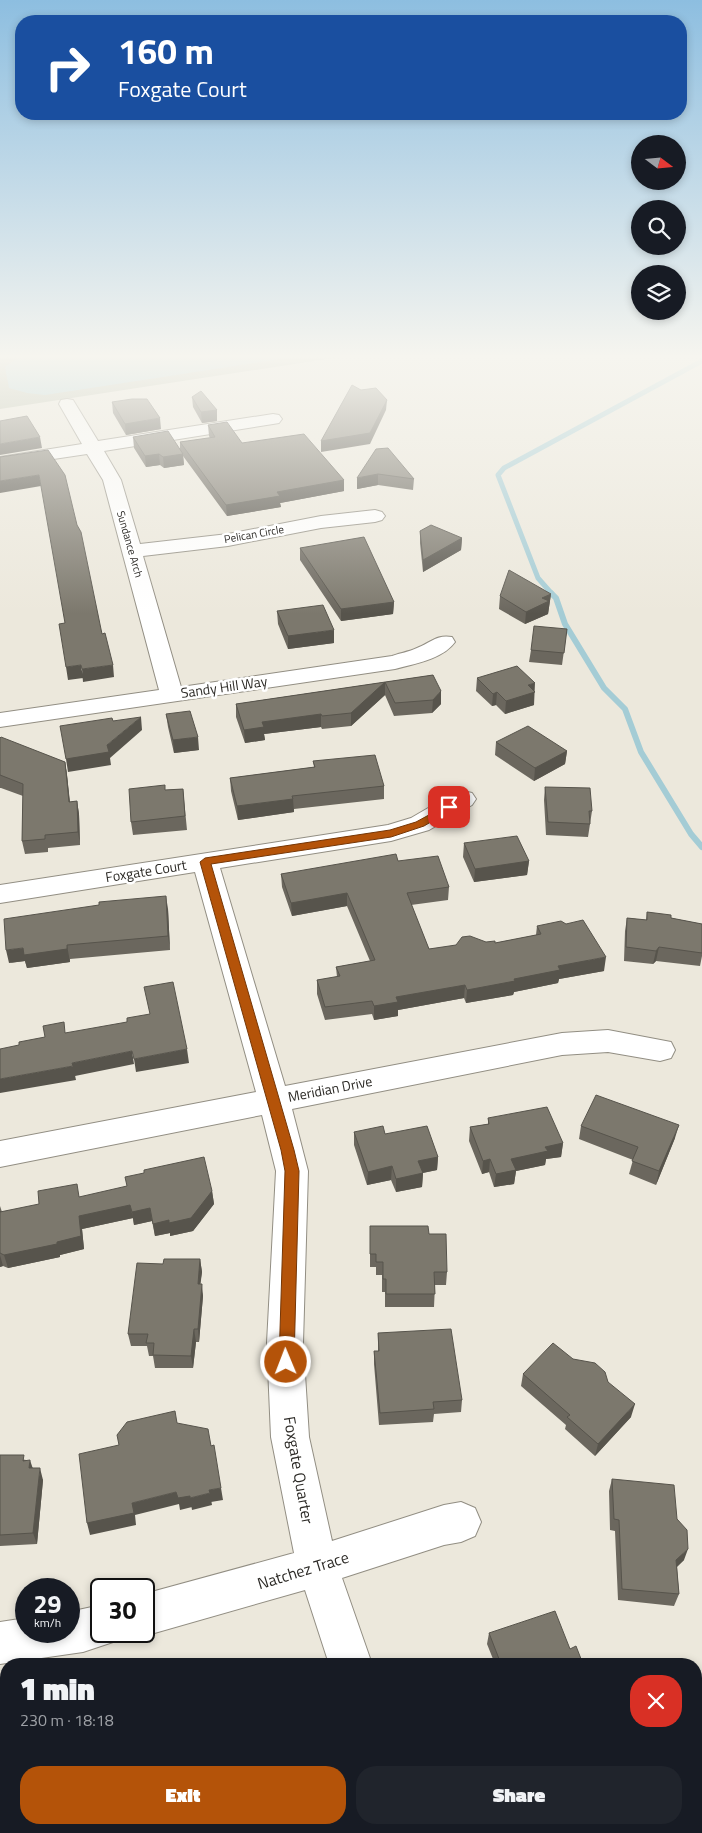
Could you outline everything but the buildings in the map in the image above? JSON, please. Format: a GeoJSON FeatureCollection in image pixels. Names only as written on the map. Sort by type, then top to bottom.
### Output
{"type":"FeatureCollection","features":[{"type":"Feature","properties":{"kind":"street","name":"Sundance Arch"},"geometry":{"type":"LineString","coordinates":[[90,443],[112,480],[172,694]]}},
{"type":"Feature","properties":{"kind":"street"},"geometry":{"type":"LineString","coordinates":[[0,462],[115,443]]}},
{"type":"Feature","properties":{"kind":"street","name":"Pelican Circle"},"geometry":{"type":"LineString","coordinates":[[133,551],[228,540],[321,522],[376,516]]}},
{"type":"Feature","properties":{"kind":"street","name":"Sandy Hill Way"},"geometry":{"type":"LineString","coordinates":[[0,720],[396,662],[425,652],[444,642]]}},
{"type":"Feature","properties":{"kind":"street","name":"Foxgate Court"},"geometry":{"type":"LineString","coordinates":[[0,894],[391,833],[420,824],[464,799]]}},
{"type":"Feature","properties":{"kind":"street","name":"Foxgate Quarter"},"geometry":{"type":"LineString","coordinates":[[205,862],[288,1150],[292,1171],[285,1343],[290,1437],[317,1566],[349,1658]]}},
{"type":"Feature","properties":{"kind":"street","name":"Meridian Drive"},"geometry":{"type":"LineString","coordinates":[[0,1154],[562,1044],[608,1041],[660,1050]]}},
{"type":"Feature","properties":{"kind":"street","name":"Natchez Trace"},"geometry":{"type":"LineString","coordinates":[[155,1612],[270,1581],[444,1525],[461,1522]]}},
{"type":"Feature","properties":{"kind":"street"},"geometry":{"type":"LineString","coordinates":[[0,1643],[90,1629]]}},
{"type":"Feature","properties":{"kind":"waterway"},"geometry":{"type":"LineString","coordinates":[[551,443],[504,468],[498,475],[538,578],[552,594]]}},
{"type":"Feature","properties":{"kind":"waterway"},"geometry":{"type":"LineString","coordinates":[[552,594],[556,598],[565,624],[604,688],[625,709],[641,752],[691,834],[702,847]]}},
{"type":"Feature","properties":{"kind":"route"},"geometry":{"type":"LineString","coordinates":[[286,1362],[285,1343],[292,1171],[288,1150],[205,862],[391,833],[420,824],[449,807]]}}]}
